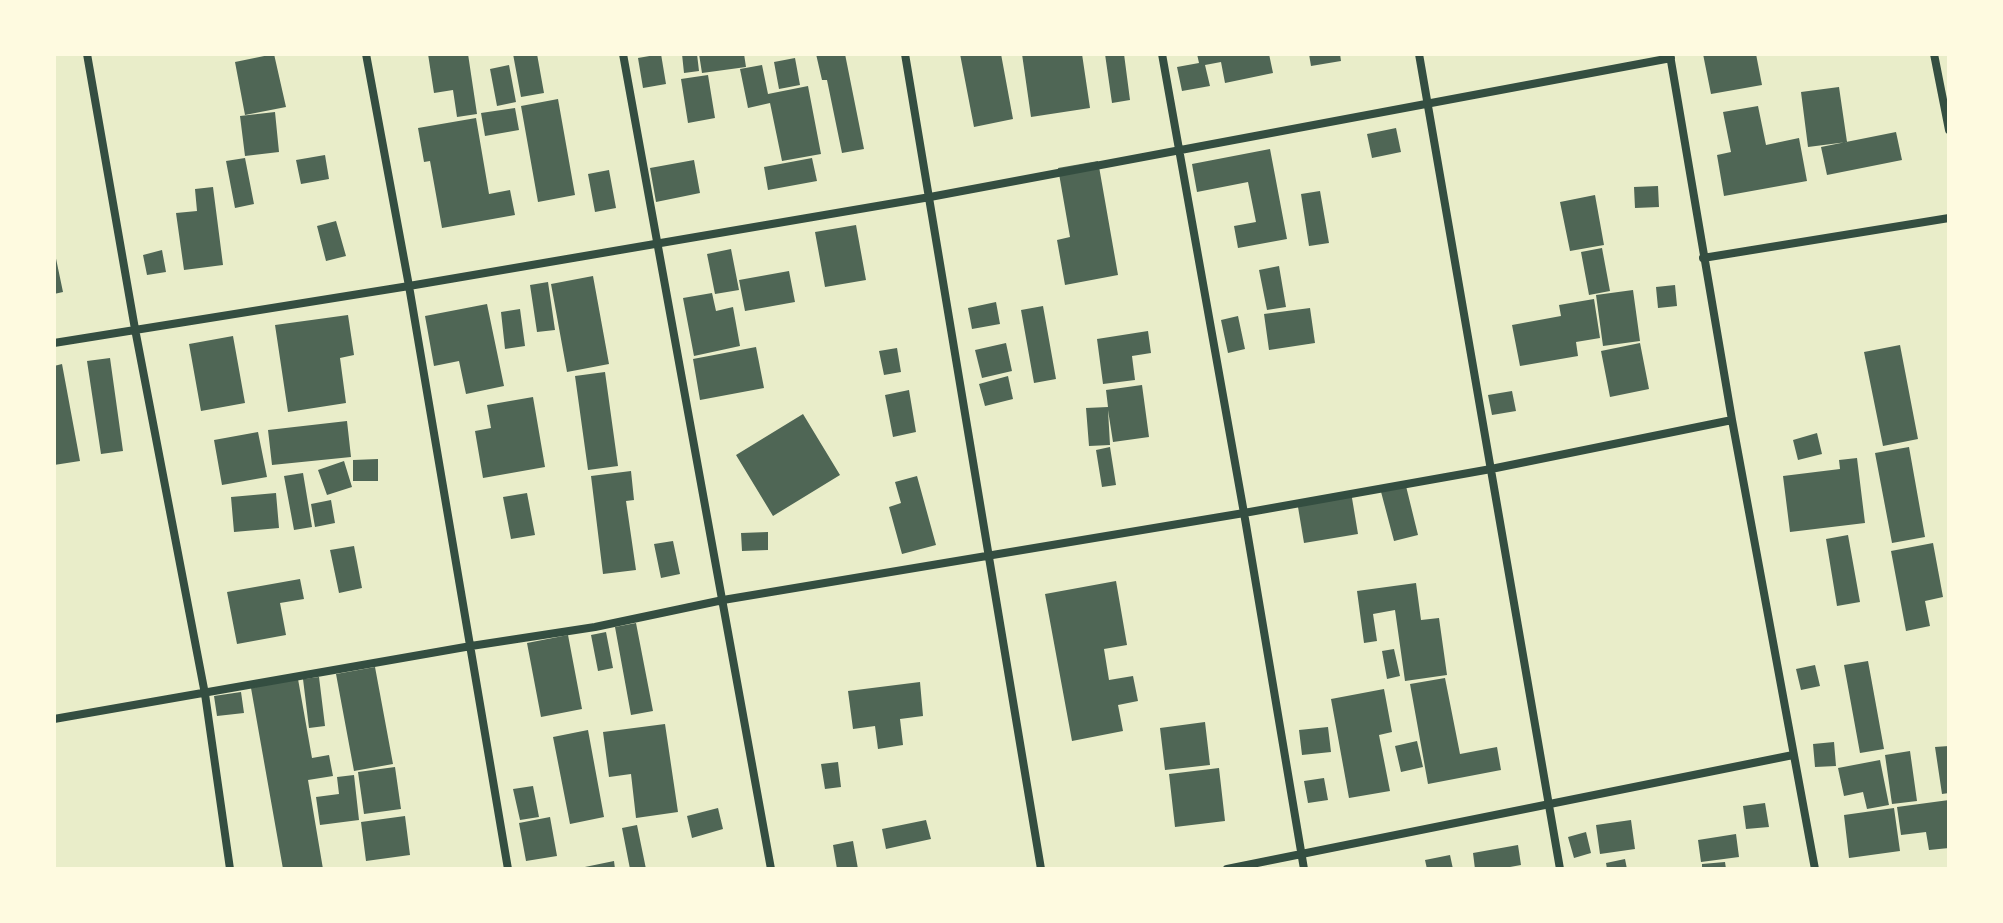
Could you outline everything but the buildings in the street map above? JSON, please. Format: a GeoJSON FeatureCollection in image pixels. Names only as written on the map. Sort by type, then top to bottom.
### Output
{"type":"FeatureCollection","features":[{"type":"Feature","properties":{"kind":"street"},"geometry":{"type":"LineString","coordinates":[[87,54],[135,329],[205,694],[230,869]]}},
{"type":"Feature","properties":{"kind":"street"},"geometry":{"type":"LineString","coordinates":[[366,54],[409,286],[508,869]]}},
{"type":"Feature","properties":{"kind":"street"},"geometry":{"type":"LineString","coordinates":[[623,54],[771,869]]}},
{"type":"Feature","properties":{"kind":"street"},"geometry":{"type":"LineString","coordinates":[[905,54],[1041,869]]}},
{"type":"Feature","properties":{"kind":"street"},"geometry":{"type":"LineString","coordinates":[[1162,54],[1304,869]]}},
{"type":"Feature","properties":{"kind":"street"},"geometry":{"type":"LineString","coordinates":[[1419,54],[1560,869]]}},
{"type":"Feature","properties":{"kind":"street"},"geometry":{"type":"LineString","coordinates":[[1934,54],[1949,130]]}},
{"type":"Feature","properties":{"kind":"street"},"geometry":{"type":"LineString","coordinates":[[54,343],[930,197],[1671,56],[1703,258],[1815,869]]}},
{"type":"Feature","properties":{"kind":"street"},"geometry":{"type":"LineString","coordinates":[[1703,258],[1949,218]]}},
{"type":"Feature","properties":{"kind":"street"},"geometry":{"type":"LineString","coordinates":[[54,719],[595,627],[723,600],[1491,469],[1732,420]]}},
{"type":"Feature","properties":{"kind":"street"},"geometry":{"type":"LineString","coordinates":[[1227,869],[1793,755]]}}]}
